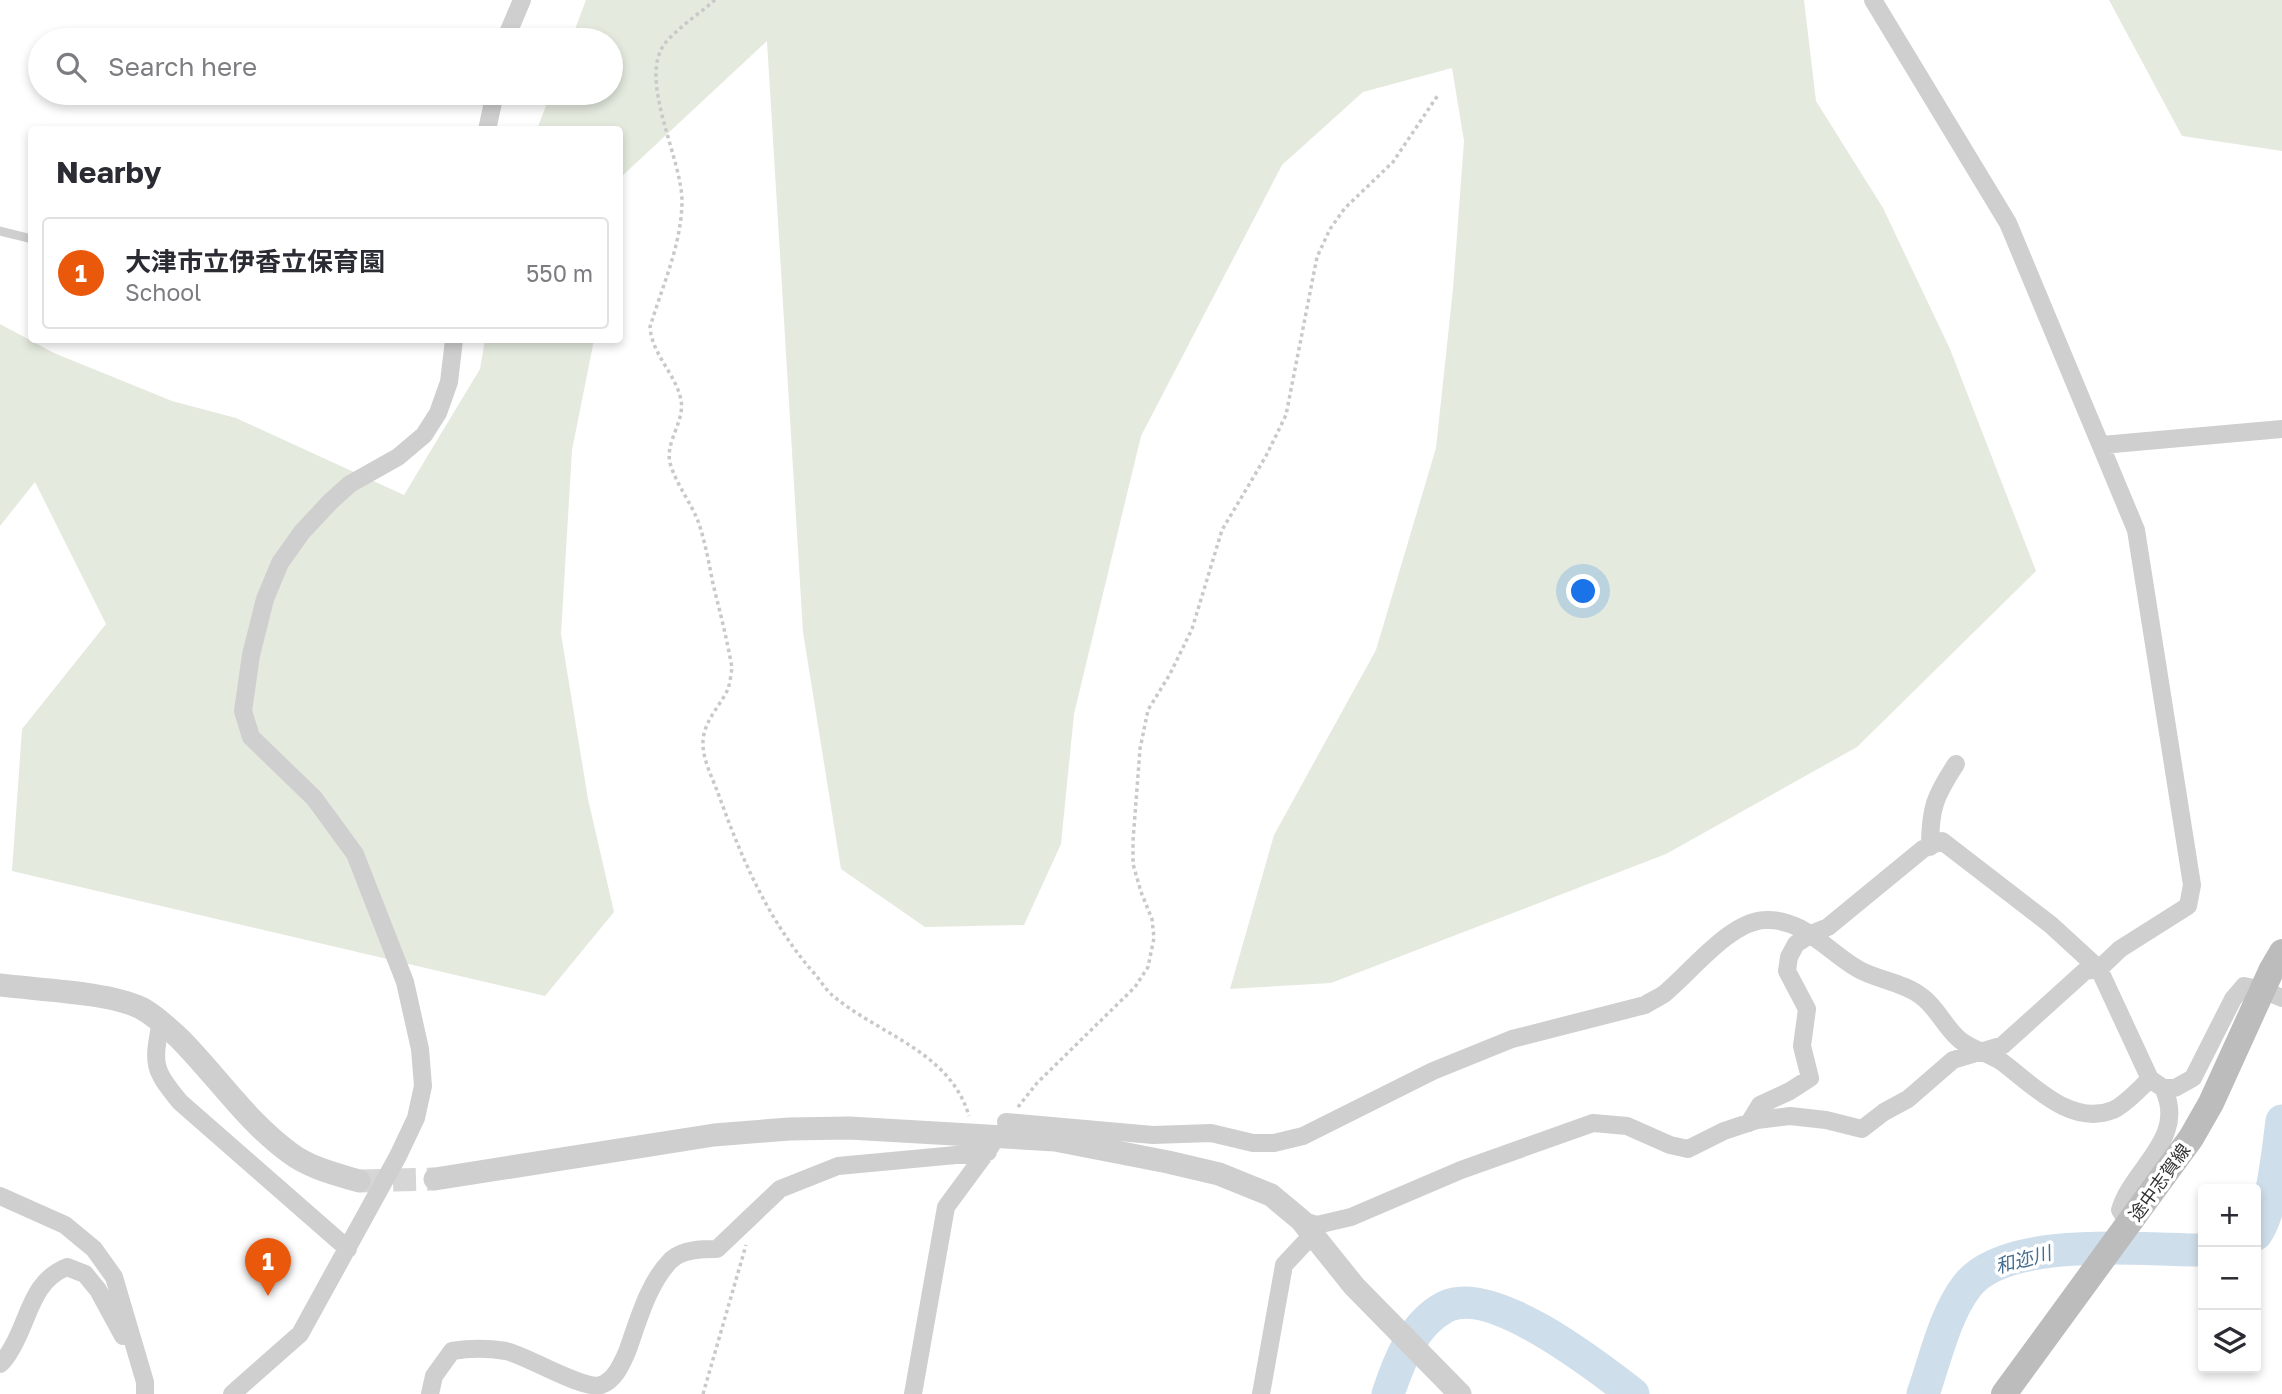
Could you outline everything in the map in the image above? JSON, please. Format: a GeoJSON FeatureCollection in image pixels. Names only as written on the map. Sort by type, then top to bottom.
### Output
{"type":"FeatureCollection","features":[{"type":"Feature","properties":{"kind":"main road","name":"途中志賀線"},"geometry":{"type":"LineString","coordinates":[[2004,1394],[2191,1138],[2274,994],[2282,952]]}},
{"type":"Feature","properties":{"kind":"street"},"geometry":{"type":"LineString","coordinates":[[510,28],[522,0]]}},
{"type":"Feature","properties":{"kind":"street"},"geometry":{"type":"LineString","coordinates":[[1261,1394],[1284,1265],[1307,1227],[1351,1217],[1461,1170],[1593,1123],[1627,1126],[1670,1145],[1688,1149],[1724,1131],[1749,1123],[1790,1116],[1826,1120],[1862,1129],[1884,1112],[1908,1099],[1953,1060],[2003,1045],[2085,971],[2099,969],[2120,949],[2188,906],[2192,885],[2136,530],[2008,223],[1873,0]]}},
{"type":"Feature","properties":{"kind":"street"},"geometry":{"type":"LineString","coordinates":[[488,126],[492,105]]}},
{"type":"Feature","properties":{"kind":"street"},"geometry":{"type":"LineString","coordinates":[[232,1394],[300,1334],[376,1199],[416,1118],[423,1086],[420,1049],[405,982],[355,854],[314,798],[251,737],[243,711],[246,684],[265,598],[280,563],[302,532],[350,484],[398,457],[424,435],[438,413],[449,382],[454,343]]}},
{"type":"Feature","properties":{"kind":"street"},"geometry":{"type":"LineString","coordinates":[[2102,445],[2282,429]]}},
{"type":"Feature","properties":{"kind":"street"},"geometry":{"type":"LineString","coordinates":[[1930,847],[1930,819],[1938,791],[1956,764]]}},
{"type":"Feature","properties":{"kind":"street"},"geometry":{"type":"LineString","coordinates":[[1749,1123],[1760,1105],[1810,1078],[1802,1046],[1807,1009],[1787,971],[1789,957],[1796,944],[1828,927],[1923,849],[1942,841],[2051,925],[2099,969],[2156,1084],[2170,1102],[2170,1122],[2156,1151],[2123,1200],[2120,1210],[2127,1227]]}},
{"type":"Feature","properties":{"kind":"street"},"geometry":{"type":"LineString","coordinates":[[430,1394],[434,1376],[452,1351],[470,1348],[507,1352],[588,1387],[602,1384],[619,1370],[653,1287],[672,1259],[688,1251],[718,1249],[780,1189],[838,1167],[991,1136],[1211,1133],[1253,1143],[1274,1143],[1303,1136],[1433,1071],[1512,1040],[1645,1005],[1663,995],[1713,947],[1739,929],[1764,920],[1790,924],[1811,934],[1858,970],[1922,996],[1958,1039],[1978,1052],[1997,1059],[2061,1106],[2079,1113],[2101,1113],[2116,1109],[2156,1084],[2175,1088],[2193,1078],[2233,999],[2245,986],[2274,994]]}},
{"type":"Feature","properties":{"kind":"street"},"geometry":{"type":"LineString","coordinates":[[0,985],[121,1000],[143,1009],[161,1021],[196,1055],[251,1117],[290,1153],[323,1170],[359,1181]]}},
{"type":"Feature","properties":{"kind":"street"},"geometry":{"type":"LineString","coordinates":[[161,1021],[154,1057],[159,1077],[180,1102],[348,1249]]}},
{"type":"Feature","properties":{"kind":"street"},"geometry":{"type":"LineString","coordinates":[[435,1179],[714,1135],[789,1129],[849,1128],[1055,1140],[1168,1162],[1219,1174],[1271,1195],[1307,1227],[1354,1286],[1456,1390]]}},
{"type":"Feature","properties":{"kind":"street"},"geometry":{"type":"LineString","coordinates":[[913,1394],[946,1207],[991,1136]]}},
{"type":"Feature","properties":{"kind":"street"},"geometry":{"type":"LineString","coordinates":[[0,1196],[65,1225],[94,1249],[114,1277],[145,1382],[145,1394]]}},
{"type":"Feature","properties":{"kind":"street"},"geometry":{"type":"LineString","coordinates":[[0,1364],[16,1342],[40,1287],[53,1273],[67,1267],[85,1274],[98,1290],[123,1336],[133,1338]]}},
{"type":"Feature","properties":{"kind":"lane"},"geometry":{"type":"LineString","coordinates":[[0,231],[28,238]]}},
{"type":"Feature","properties":{"kind":"path"},"geometry":{"type":"LineString","coordinates":[[715,0],[664,44],[657,62],[659,94],[678,168],[682,204],[673,260],[650,327],[650,336],[657,352],[677,384],[680,394],[681,413],[671,441],[669,459],[676,479],[698,521],[732,668],[728,687],[706,728],[703,743],[707,764],[735,840],[764,902],[790,945],[831,995],[931,1059],[991,1136],[1037,1083],[1135,987],[1148,967],[1154,939],[1152,919],[1140,892],[1133,841],[1140,749],[1148,710],[1170,674],[1192,629],[1222,530],[1266,456],[1286,415],[1317,257],[1330,229],[1345,208],[1393,162],[1438,94]]}},
{"type":"Feature","properties":{"kind":"path"},"geometry":{"type":"LineString","coordinates":[[703,1394],[758,1210]]}},
{"type":"Feature","properties":{"kind":"shaded area"},"geometry":{"type":"Polygon","coordinates":[[[586,0],[1804,0],[1816,101],[1883,208],[1950,349],[2036,571],[1857,747],[1666,854],[1331,983],[1230,989],[1274,835],[1376,650],[1436,448],[1453,289],[1464,141],[1452,68],[1363,92],[1282,165],[1141,436],[1074,714],[1061,844],[1024,925],[925,927],[841,869],[803,632],[767,41],[623,175],[623,126],[538,126],[546,105],[623,105],[623,28],[576,28],[586,0]]]}},
{"type":"Feature","properties":{"kind":"shaded area"},"geometry":{"type":"Polygon","coordinates":[[[2109,0],[2282,0],[2282,151],[2182,136],[2109,0]]]}},
{"type":"Feature","properties":{"kind":"shaded area"},"geometry":{"type":"Polygon","coordinates":[[[0,324],[28,339],[28,343],[35,343],[172,401],[236,418],[404,495],[480,369],[484,343],[593,343],[572,450],[561,634],[588,799],[614,912],[545,996],[12,871],[22,729],[106,624],[35,482],[0,526],[0,324]]]}},
{"type":"Feature","properties":{"kind":"waterway","name":"和迩川"},"geometry":{"type":"LineString","coordinates":[[2261,1225],[2271,1195],[2282,1121]]}},
{"type":"Feature","properties":{"kind":"waterway","name":"和迩川"},"geometry":{"type":"LineString","coordinates":[[1923,1394],[1941,1338],[1959,1297],[1967,1286],[1986,1270],[2012,1259],[2043,1252],[2113,1248],[2198,1250]]}},
{"type":"Feature","properties":{"kind":"waterway","name":"和迩川"},"geometry":{"type":"LineString","coordinates":[[1388,1394],[1402,1356],[1424,1323],[1445,1307],[1465,1303],[1489,1307],[1543,1331],[1633,1394]]}},
{"type":"Feature","properties":{"kind":"tunnel"},"geometry":{"type":"LineString","coordinates":[[359,1181],[435,1179]]}},
{"type":"Feature","properties":{"kind":"place","name":"大津市立伊香立保育園"},"geometry":{"type":"Point","coordinates":[268,1296]}}]}
